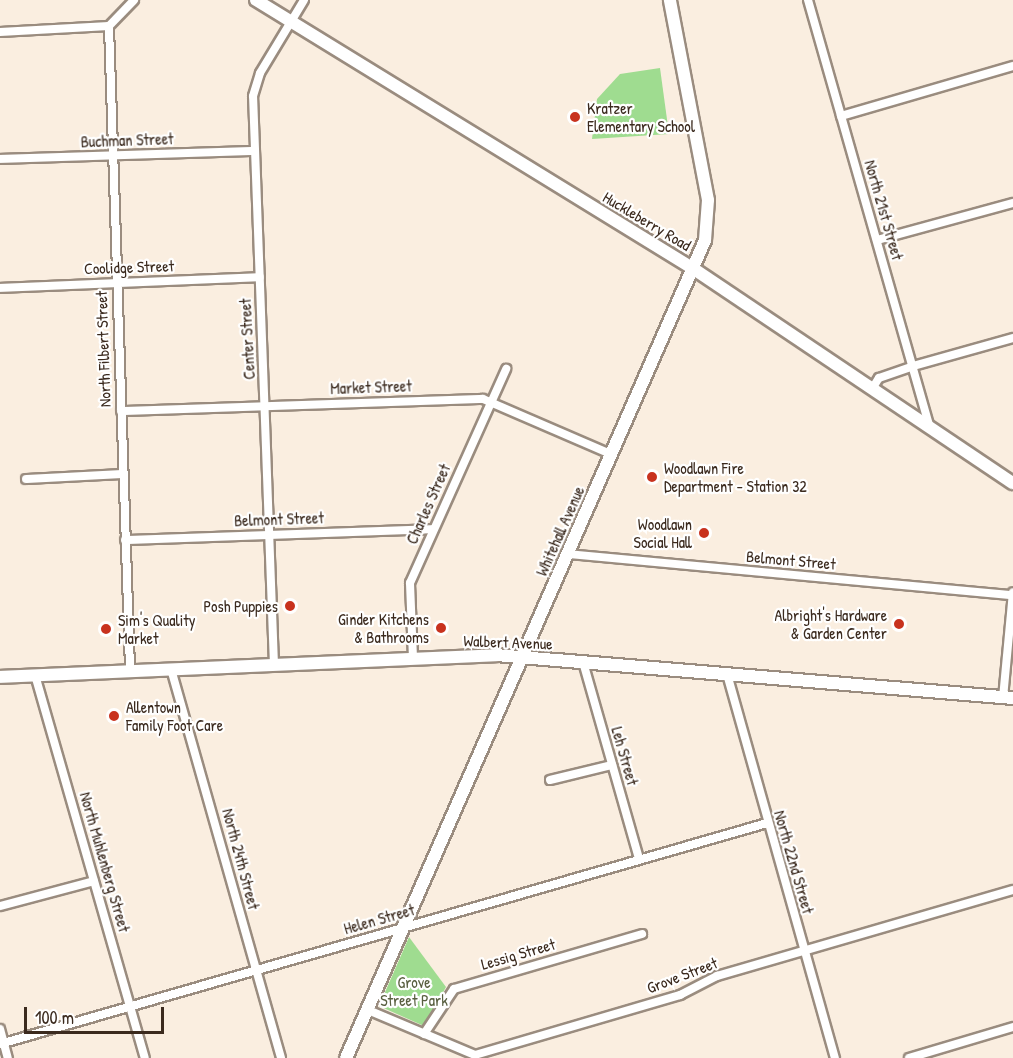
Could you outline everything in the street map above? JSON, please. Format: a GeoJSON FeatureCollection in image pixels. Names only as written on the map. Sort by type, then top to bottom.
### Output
{"type":"FeatureCollection","features":[{"type":"Feature","properties":{"kind":"street"},"geometry":{"type":"LineString","coordinates":[[0,32],[108,26],[133,0]]}},
{"type":"Feature","properties":{"kind":"street","name":"Huckleberry Road"},"geometry":{"type":"LineString","coordinates":[[256,0],[694,269],[1013,483]]}},
{"type":"Feature","properties":{"kind":"street","name":"Center Street"},"geometry":{"type":"LineString","coordinates":[[274,665],[271,534],[255,151],[256,83],[304,0]]}},
{"type":"Feature","properties":{"kind":"street","name":"Whitehall Avenue"},"geometry":{"type":"LineString","coordinates":[[346,1058],[694,269],[708,225],[708,200],[670,0]]}},
{"type":"Feature","properties":{"kind":"street","name":"North 21st Street"},"geometry":{"type":"LineString","coordinates":[[808,0],[930,428]]}},
{"type":"Feature","properties":{"kind":"street","name":"North Filbert Street"},"geometry":{"type":"LineString","coordinates":[[108,26],[130,670]]}},
{"type":"Feature","properties":{"kind":"street"},"geometry":{"type":"LineString","coordinates":[[841,116],[1013,66]]}},
{"type":"Feature","properties":{"kind":"street","name":"Buchman Street"},"geometry":{"type":"LineString","coordinates":[[0,159],[255,151]]}},
{"type":"Feature","properties":{"kind":"street"},"geometry":{"type":"LineString","coordinates":[[877,240],[1013,203]]}},
{"type":"Feature","properties":{"kind":"street","name":"Coolidge Street"},"geometry":{"type":"LineString","coordinates":[[0,288],[260,277]]}},
{"type":"Feature","properties":{"kind":"street"},"geometry":{"type":"LineString","coordinates":[[872,389],[879,378],[1013,338]]}},
{"type":"Feature","properties":{"kind":"street","name":"Charles Street"},"geometry":{"type":"LineString","coordinates":[[413,658],[410,583],[506,369]]}},
{"type":"Feature","properties":{"kind":"street","name":"Market Street"},"geometry":{"type":"LineString","coordinates":[[121,411],[265,405],[492,401],[611,454]]}},
{"type":"Feature","properties":{"kind":"street"},"geometry":{"type":"LineString","coordinates":[[26,479],[123,474]]}},
{"type":"Feature","properties":{"kind":"street","name":"Belmont Street"},"geometry":{"type":"LineString","coordinates":[[125,540],[433,529]]}},
{"type":"Feature","properties":{"kind":"street","name":"Belmont Street"},"geometry":{"type":"LineString","coordinates":[[568,554],[1012,593]]}},
{"type":"Feature","properties":{"kind":"street"},"geometry":{"type":"LineString","coordinates":[[1008,698],[1012,593]]}},
{"type":"Feature","properties":{"kind":"street","name":"Walbert Avenue"},"geometry":{"type":"LineString","coordinates":[[0,676],[413,658],[522,657],[1008,698]]}},
{"type":"Feature","properties":{"kind":"street","name":"Leh Street"},"geometry":{"type":"LineString","coordinates":[[583,662],[639,859]]}},
{"type":"Feature","properties":{"kind":"street","name":"North 24th Street"},"geometry":{"type":"LineString","coordinates":[[171,669],[281,1058]]}},
{"type":"Feature","properties":{"kind":"street","name":"North 22nd Street"},"geometry":{"type":"LineString","coordinates":[[727,674],[767,823],[835,1058]]}},
{"type":"Feature","properties":{"kind":"street","name":"North Muhlenberg Street"},"geometry":{"type":"LineString","coordinates":[[35,675],[145,1058]]}},
{"type":"Feature","properties":{"kind":"street"},"geometry":{"type":"LineString","coordinates":[[550,780],[612,765]]}},
{"type":"Feature","properties":{"kind":"street","name":"Helen Street"},"geometry":{"type":"LineString","coordinates":[[2,1043],[767,823]]}},
{"type":"Feature","properties":{"kind":"street"},"geometry":{"type":"LineString","coordinates":[[0,906],[94,881]]}},
{"type":"Feature","properties":{"kind":"street","name":"Grove Street"},"geometry":{"type":"LineString","coordinates":[[368,1010],[475,1055],[680,995],[717,976],[1013,890]]}},
{"type":"Feature","properties":{"kind":"street","name":"Lessig Street"},"geometry":{"type":"LineString","coordinates":[[424,1034],[454,989],[642,934]]}},
{"type":"Feature","properties":{"kind":"street"},"geometry":{"type":"LineString","coordinates":[[909,1058],[1013,1027]]}},
{"type":"Feature","properties":{"kind":"street"},"geometry":{"type":"LineString","coordinates":[[0,1029],[8,1058]]}},
{"type":"Feature","properties":{"kind":"green space"},"geometry":{"type":"Polygon","coordinates":[[[660,68],[669,134],[592,139],[597,99],[620,74],[660,68]]]}},
{"type":"Feature","properties":{"kind":"green space","name":"Grove Street Park"},"geometry":{"type":"Polygon","coordinates":[[[409,937],[446,987],[424,1026],[379,1006],[409,937]]]}},
{"type":"Feature","properties":{"kind":"place","name":"Kratzer Elementary School"},"geometry":{"type":"Point","coordinates":[575,117]}},
{"type":"Feature","properties":{"kind":"place","name":"Woodlawn Fire Department - Station 32"},"geometry":{"type":"Point","coordinates":[652,477]}},
{"type":"Feature","properties":{"kind":"place","name":"Woodlawn Social Hall"},"geometry":{"type":"Point","coordinates":[704,533]}},
{"type":"Feature","properties":{"kind":"place","name":"Posh Puppies"},"geometry":{"type":"Point","coordinates":[290,606]}},
{"type":"Feature","properties":{"kind":"place","name":"Albright's Hardware & Garden Center"},"geometry":{"type":"Point","coordinates":[899,624]}},
{"type":"Feature","properties":{"kind":"place","name":"Ginder Kitchens & Bathrooms"},"geometry":{"type":"Point","coordinates":[441,628]}},
{"type":"Feature","properties":{"kind":"place","name":"Sim's Quality Market"},"geometry":{"type":"Point","coordinates":[106,629]}},
{"type":"Feature","properties":{"kind":"place","name":"Allentown Family Foot Care"},"geometry":{"type":"Point","coordinates":[114,716]}}]}
